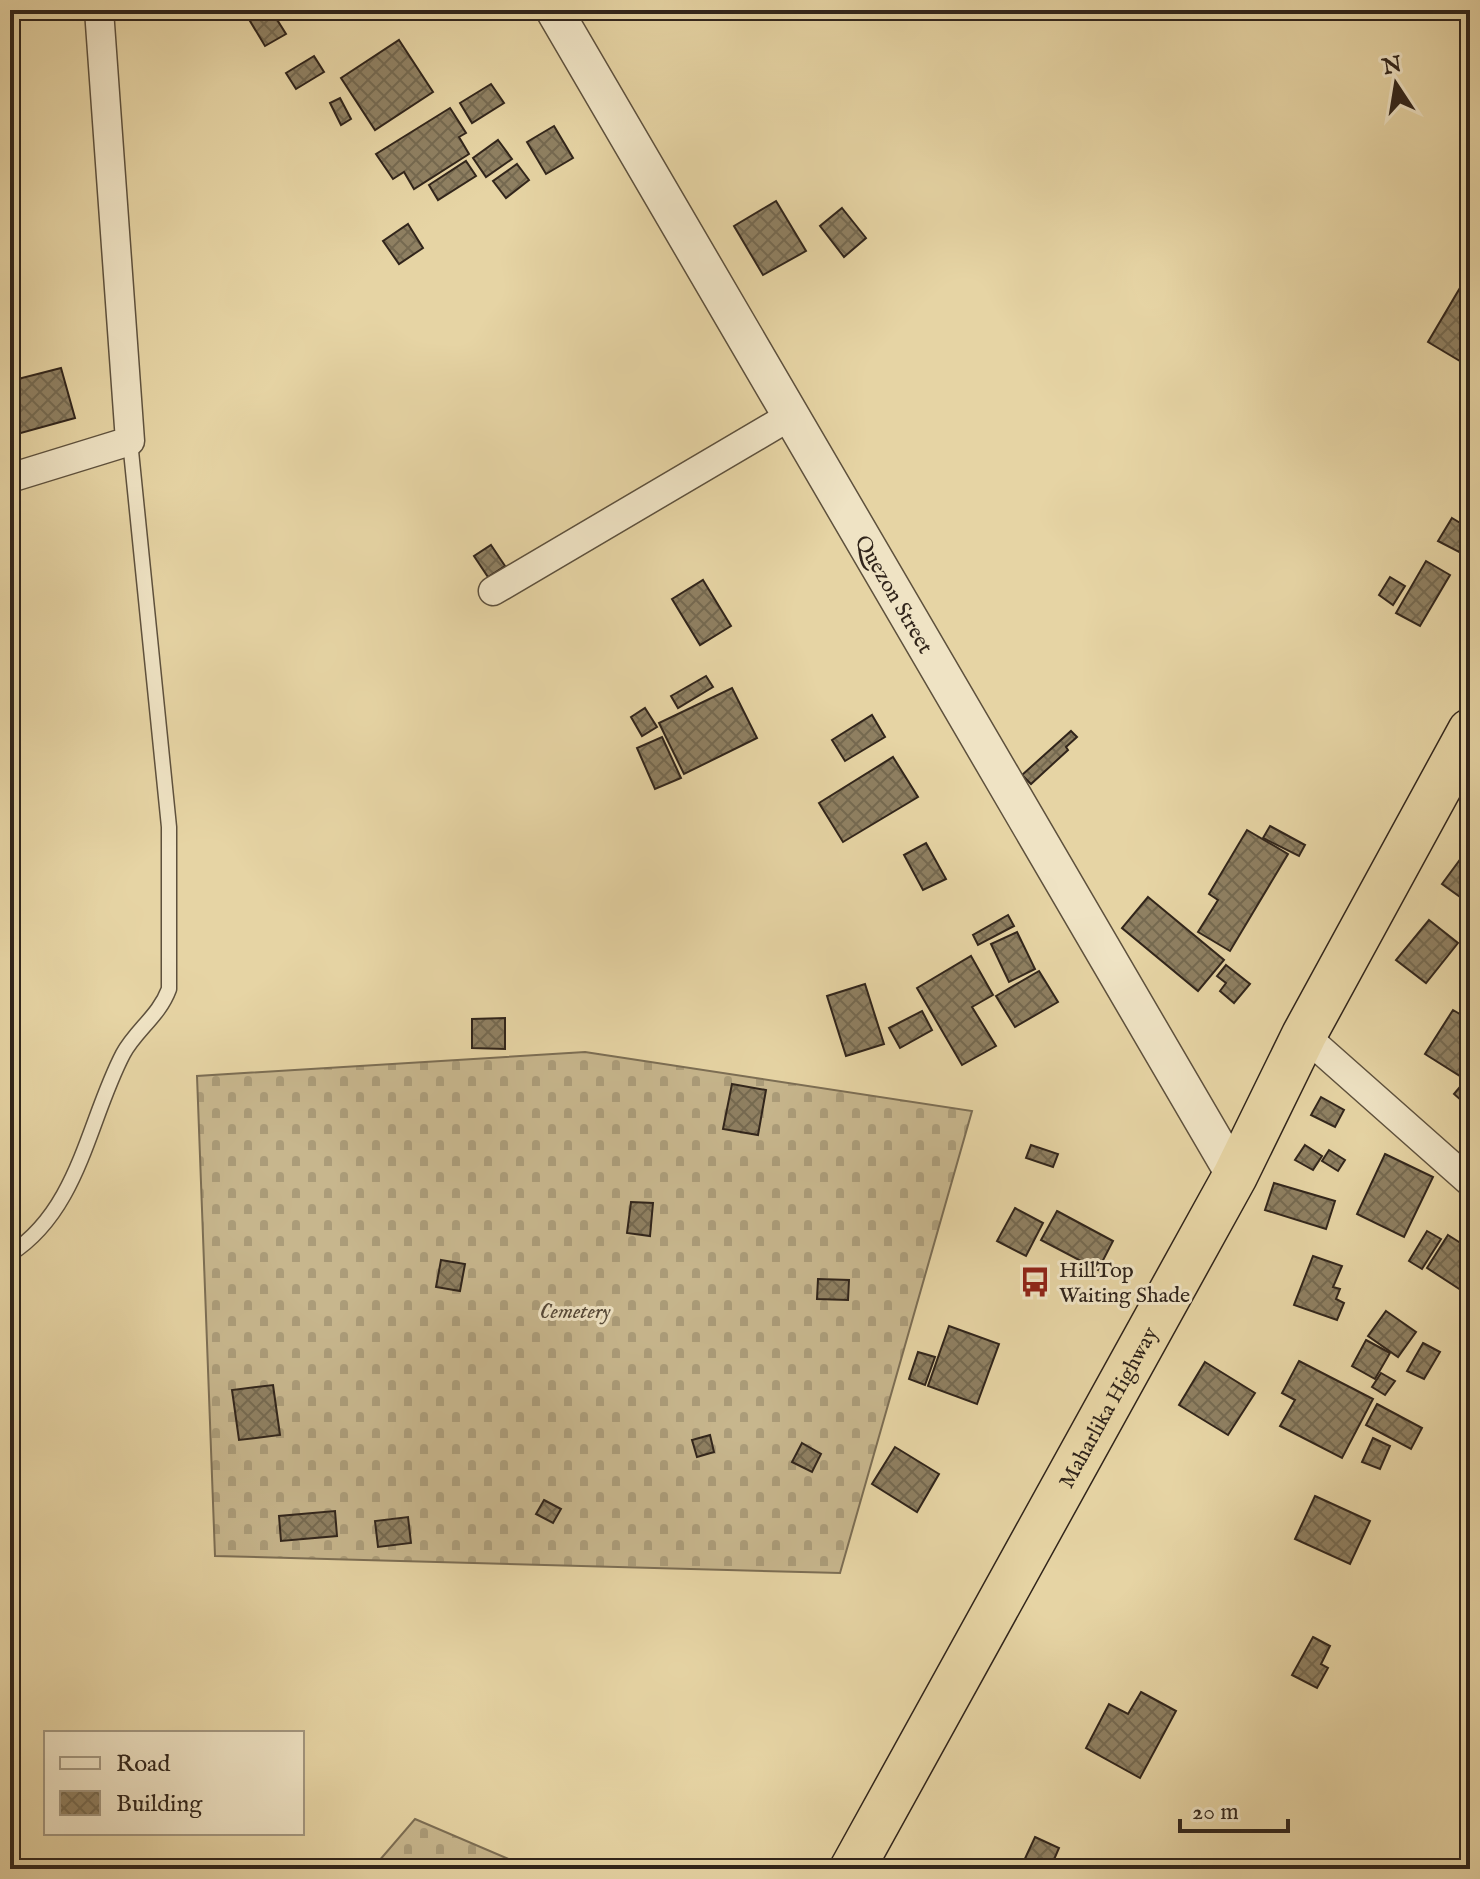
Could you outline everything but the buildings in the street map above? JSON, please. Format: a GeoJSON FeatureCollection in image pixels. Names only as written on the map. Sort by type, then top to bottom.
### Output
{"type":"FeatureCollection","features":[{"type":"Feature","properties":{"kind":"highway","name":"Maharlika Highway"},"geometry":{"type":"LineString","coordinates":[[852,1869],[1235,1176],[1304,1035],[1470,731]]}},
{"type":"Feature","properties":{"kind":"street"},"geometry":{"type":"LineString","coordinates":[[10,478],[130,441],[99,10]]}},
{"type":"Feature","properties":{"kind":"street","name":"Quezon Street"},"geometry":{"type":"LineString","coordinates":[[554,10],[1235,1176]]}},
{"type":"Feature","properties":{"kind":"street"},"geometry":{"type":"LineString","coordinates":[[493,591],[792,415]]}},
{"type":"Feature","properties":{"kind":"street"},"geometry":{"type":"LineString","coordinates":[[1304,1035],[1470,1182]]}},
{"type":"Feature","properties":{"kind":"lane"},"geometry":{"type":"LineString","coordinates":[[10,1254],[48,1220],[68,1190],[125,1050],[162,1008],[169,989],[169,827],[130,441]]}},
{"type":"Feature","properties":{"kind":"green space","name":"Cemetery"},"geometry":{"type":"Polygon","coordinates":[[[585,1052],[972,1111],[840,1573],[215,1556],[197,1076],[585,1052]]]}},
{"type":"Feature","properties":{"kind":"green space"},"geometry":{"type":"Polygon","coordinates":[[[415,1819],[532,1869],[372,1869],[415,1819]]]}},
{"type":"Feature","properties":{"kind":"place","name":"HillTop Waiting Shade"},"geometry":{"type":"Point","coordinates":[1035,1282]}}]}
